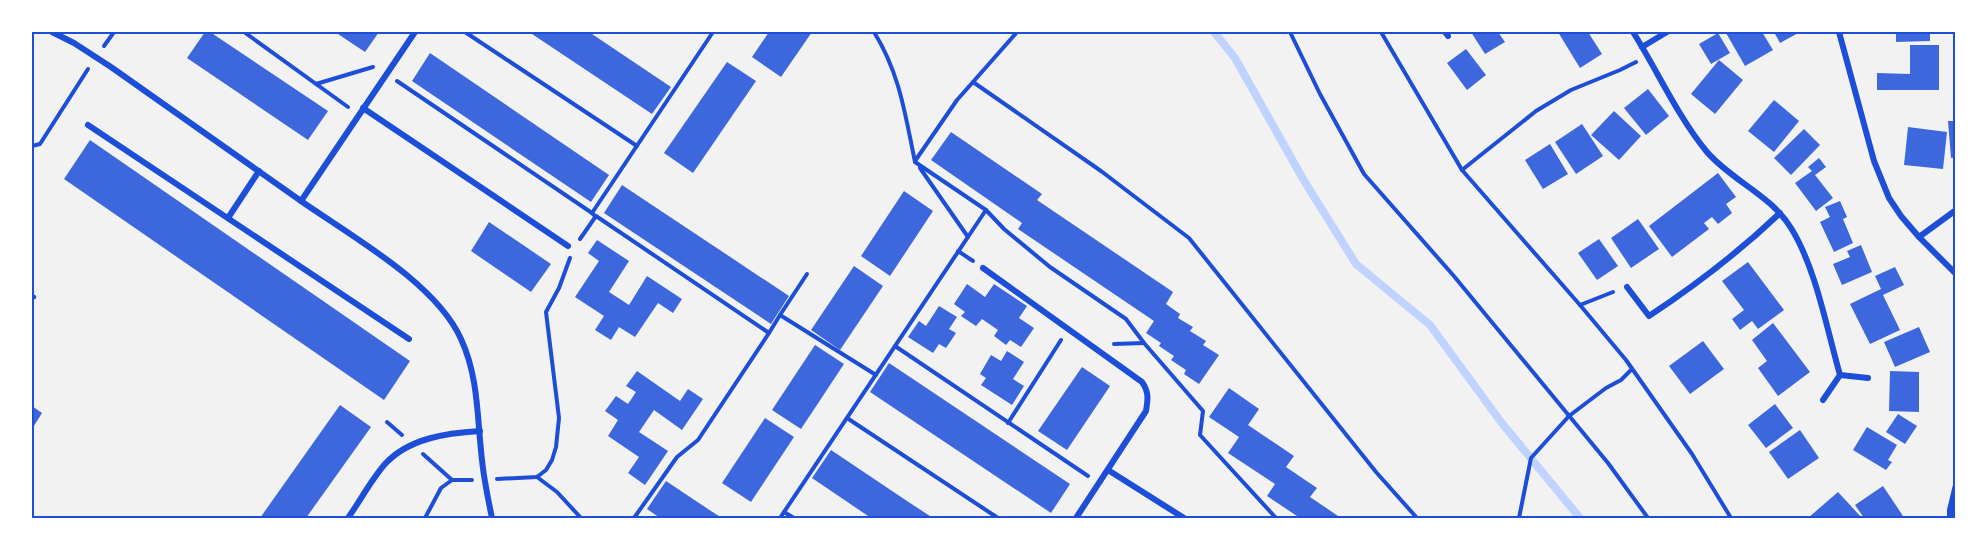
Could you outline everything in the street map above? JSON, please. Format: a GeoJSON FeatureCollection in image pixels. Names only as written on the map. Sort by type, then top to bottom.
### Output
{"type":"FeatureCollection","features":[{"type":"Feature","properties":{"kind":"street"},"geometry":{"type":"LineString","coordinates":[[52,32],[111,67],[415,283],[450,319],[461,339],[474,380],[482,459],[492,519]]}},
{"type":"Feature","properties":{"kind":"street"},"geometry":{"type":"LineString","coordinates":[[301,201],[415,32]]}},
{"type":"Feature","properties":{"kind":"street"},"geometry":{"type":"LineString","coordinates":[[1633,32],[1688,124],[1707,151],[1722,167],[1780,213],[1804,253],[1840,375],[1823,400]]}},
{"type":"Feature","properties":{"kind":"street"},"geometry":{"type":"LineString","coordinates":[[1642,47],[1667,32]]}},
{"type":"Feature","properties":{"kind":"street"},"geometry":{"type":"LineString","coordinates":[[1839,32],[1863,123],[1880,179],[1889,198],[1919,237],[1956,274]]}},
{"type":"Feature","properties":{"kind":"street"},"geometry":{"type":"LineString","coordinates":[[361,111],[570,248]]}},
{"type":"Feature","properties":{"kind":"street"},"geometry":{"type":"LineString","coordinates":[[88,125],[409,339]]}},
{"type":"Feature","properties":{"kind":"street"},"geometry":{"type":"LineString","coordinates":[[228,218],[259,171]]}},
{"type":"Feature","properties":{"kind":"street"},"geometry":{"type":"LineString","coordinates":[[1919,237],[1956,210]]}},
{"type":"Feature","properties":{"kind":"street"},"geometry":{"type":"LineString","coordinates":[[1627,287],[1649,316],[1726,262],[1780,213]]}},
{"type":"Feature","properties":{"kind":"street"},"geometry":{"type":"LineString","coordinates":[[983,268],[1142,382],[1149,396],[1146,411],[1076,519]]}},
{"type":"Feature","properties":{"kind":"street"},"geometry":{"type":"LineString","coordinates":[[1840,375],[1868,378]]}},
{"type":"Feature","properties":{"kind":"street"},"geometry":{"type":"LineString","coordinates":[[348,519],[386,464],[403,450],[449,433],[480,431]]}},
{"type":"Feature","properties":{"kind":"street"},"geometry":{"type":"LineString","coordinates":[[1108,470],[1184,519]]}},
{"type":"Feature","properties":{"kind":"street"},"geometry":{"type":"LineString","coordinates":[[1950,519],[1956,485]]}},
{"type":"Feature","properties":{"kind":"path"},"geometry":{"type":"LineString","coordinates":[[244,32],[316,84],[361,111]]}},
{"type":"Feature","properties":{"kind":"path"},"geometry":{"type":"LineString","coordinates":[[465,32],[637,146]]}},
{"type":"Feature","properties":{"kind":"path"},"geometry":{"type":"LineString","coordinates":[[580,519],[557,492],[537,477],[546,470],[552,460],[556,447],[559,418],[546,312],[559,288],[570,248],[713,32]]}},
{"type":"Feature","properties":{"kind":"path"},"geometry":{"type":"LineString","coordinates":[[874,32],[891,64],[901,93],[916,164],[968,237]]}},
{"type":"Feature","properties":{"kind":"path"},"geometry":{"type":"LineString","coordinates":[[916,164],[957,100],[1017,32]]}},
{"type":"Feature","properties":{"kind":"path"},"geometry":{"type":"LineString","coordinates":[[1290,32],[1320,94],[1364,174],[1453,275],[1608,463],[1648,519]]}},
{"type":"Feature","properties":{"kind":"path"},"geometry":{"type":"LineString","coordinates":[[1381,32],[1462,170],[1580,305],[1632,369],[1692,454],[1731,519]]}},
{"type":"Feature","properties":{"kind":"path"},"geometry":{"type":"LineString","coordinates":[[1462,170],[1536,111],[1571,90],[1620,70],[1648,55]]}},
{"type":"Feature","properties":{"kind":"path"},"geometry":{"type":"LineString","coordinates":[[316,84],[395,61]]}},
{"type":"Feature","properties":{"kind":"path"},"geometry":{"type":"LineString","coordinates":[[386,74],[769,333]]}},
{"type":"Feature","properties":{"kind":"path"},"geometry":{"type":"LineString","coordinates":[[973,82],[1101,171],[1189,238],[1376,472],[1417,519]]}},
{"type":"Feature","properties":{"kind":"path"},"geometry":{"type":"LineString","coordinates":[[32,146],[40,144],[75,89]]}},
{"type":"Feature","properties":{"kind":"path"},"geometry":{"type":"LineString","coordinates":[[916,164],[986,210],[1004,229],[1050,267],[1126,319],[1203,411],[1200,435],[1276,519]]}},
{"type":"Feature","properties":{"kind":"path"},"geometry":{"type":"LineString","coordinates":[[780,519],[986,210]]}},
{"type":"Feature","properties":{"kind":"path"},"geometry":{"type":"LineString","coordinates":[[634,519],[677,457],[698,440],[807,274]]}},
{"type":"Feature","properties":{"kind":"path"},"geometry":{"type":"LineString","coordinates":[[1580,305],[1627,287]]}},
{"type":"Feature","properties":{"kind":"path"},"geometry":{"type":"LineString","coordinates":[[780,315],[876,375]]}},
{"type":"Feature","properties":{"kind":"path"},"geometry":{"type":"LineString","coordinates":[[1008,423],[1068,329]]}},
{"type":"Feature","properties":{"kind":"path"},"geometry":{"type":"LineString","coordinates":[[895,346],[1099,483]]}},
{"type":"Feature","properties":{"kind":"path"},"geometry":{"type":"LineString","coordinates":[[1519,519],[1531,459],[1569,416],[1606,388],[1621,380],[1632,369]]}},
{"type":"Feature","properties":{"kind":"path"},"geometry":{"type":"LineString","coordinates":[[847,418],[998,519]]}},
{"type":"Feature","properties":{"kind":"path"},"geometry":{"type":"LineString","coordinates":[[437,466],[452,480]]}},
{"type":"Feature","properties":{"kind":"path"},"geometry":{"type":"LineString","coordinates":[[425,519],[441,488],[452,480],[462,480]]}},
{"type":"Feature","properties":{"kind":"path"},"geometry":{"type":"LineString","coordinates":[[784,512],[794,519]]}},
{"type":"Feature","properties":{"kind":"building"},"geometry":{"type":"Polygon","coordinates":[[[205,32],[210,32],[328,111],[308,140],[187,58],[205,32]]]}},
{"type":"Feature","properties":{"kind":"building"},"geometry":{"type":"Polygon","coordinates":[[[335,32],[379,32],[365,52],[335,32]]]}},
{"type":"Feature","properties":{"kind":"building"},"geometry":{"type":"Polygon","coordinates":[[[529,32],[589,32],[671,87],[652,114],[529,32]]]}},
{"type":"Feature","properties":{"kind":"building"},"geometry":{"type":"Polygon","coordinates":[[[769,32],[812,32],[781,77],[752,57],[769,32]]]}},
{"type":"Feature","properties":{"kind":"building"},"geometry":{"type":"Polygon","coordinates":[[[1471,32],[1498,32],[1505,42],[1485,54],[1471,32]]]}},
{"type":"Feature","properties":{"kind":"building"},"geometry":{"type":"Polygon","coordinates":[[[1558,32],[1588,32],[1602,54],[1580,68],[1558,32]]]}},
{"type":"Feature","properties":{"kind":"building"},"geometry":{"type":"Polygon","coordinates":[[[1762,32],[1773,50],[1745,66],[1726,33],[1762,32]]]}},
{"type":"Feature","properties":{"kind":"building"},"geometry":{"type":"Polygon","coordinates":[[[1774,32],[1800,32],[1780,43],[1774,32]]]}},
{"type":"Feature","properties":{"kind":"building"},"geometry":{"type":"Polygon","coordinates":[[[1896,32],[1930,32],[1930,41],[1896,42],[1896,32]]]}},
{"type":"Feature","properties":{"kind":"building"},"geometry":{"type":"Polygon","coordinates":[[[1718,33],[1730,53],[1711,64],[1699,44],[1718,33]]]}},
{"type":"Feature","properties":{"kind":"building"},"geometry":{"type":"Polygon","coordinates":[[[1910,45],[1939,45],[1939,90],[1877,90],[1877,73],[1910,74],[1910,45]]]}},
{"type":"Feature","properties":{"kind":"building"},"geometry":{"type":"Polygon","coordinates":[[[1466,49],[1486,75],[1467,90],[1447,63],[1466,49]]]}},
{"type":"Feature","properties":{"kind":"building"},"geometry":{"type":"Polygon","coordinates":[[[430,53],[609,175],[591,202],[412,81],[430,53]]]}},
{"type":"Feature","properties":{"kind":"building"},"geometry":{"type":"Polygon","coordinates":[[[1719,60],[1743,80],[1715,114],[1691,94],[1719,60]]]}},
{"type":"Feature","properties":{"kind":"building"},"geometry":{"type":"Polygon","coordinates":[[[727,62],[756,81],[693,173],[664,153],[727,62]]]}},
{"type":"Feature","properties":{"kind":"building"},"geometry":{"type":"Polygon","coordinates":[[[1648,89],[1669,116],[1646,135],[1624,108],[1648,89]]]}},
{"type":"Feature","properties":{"kind":"building"},"geometry":{"type":"Polygon","coordinates":[[[1774,100],[1799,121],[1774,152],[1748,131],[1774,100]]]}},
{"type":"Feature","properties":{"kind":"building"},"geometry":{"type":"Polygon","coordinates":[[[1614,111],[1641,136],[1619,160],[1591,135],[1614,111]]]}},
{"type":"Feature","properties":{"kind":"building"},"geometry":{"type":"Polygon","coordinates":[[[1948,121],[1956,121],[1956,157],[1951,158],[1948,121]]]}},
{"type":"Feature","properties":{"kind":"building"},"geometry":{"type":"Polygon","coordinates":[[[1582,124],[1603,156],[1576,174],[1555,142],[1582,124]]]}},
{"type":"Feature","properties":{"kind":"building"},"geometry":{"type":"Polygon","coordinates":[[[1908,127],[1947,132],[1943,169],[1904,165],[1908,127]]]}},
{"type":"Feature","properties":{"kind":"building"},"geometry":{"type":"Polygon","coordinates":[[[1804,129],[1820,145],[1791,175],[1774,158],[1804,129]]]}},
{"type":"Feature","properties":{"kind":"building"},"geometry":{"type":"Polygon","coordinates":[[[951,132],[1042,194],[1037,200],[1173,292],[1166,304],[1180,314],[1178,318],[1193,327],[1190,331],[1206,341],[1203,345],[1219,355],[1199,384],[1184,374],[1186,370],[1171,360],[1174,356],[1159,346],[1161,343],[1146,333],[1154,321],[1018,229],[1022,223],[931,160],[951,132]]]}},
{"type":"Feature","properties":{"kind":"building"},"geometry":{"type":"Polygon","coordinates":[[[90,140],[410,361],[384,400],[64,179],[90,140]]]}},
{"type":"Feature","properties":{"kind":"building"},"geometry":{"type":"Polygon","coordinates":[[[1550,144],[1568,174],[1543,189],[1525,160],[1550,144]]]}},
{"type":"Feature","properties":{"kind":"building"},"geometry":{"type":"Polygon","coordinates":[[[1819,158],[1826,167],[1815,175],[1833,198],[1816,211],[1795,183],[1812,171],[1808,167],[1819,158]]]}},
{"type":"Feature","properties":{"kind":"building"},"geometry":{"type":"Polygon","coordinates":[[[1718,173],[1736,197],[1726,204],[1732,213],[1718,224],[1712,217],[1704,223],[1709,229],[1672,257],[1649,226],[1718,173]]]}},
{"type":"Feature","properties":{"kind":"building"},"geometry":{"type":"Polygon","coordinates":[[[622,185],[789,296],[771,324],[604,213],[622,185]]]}},
{"type":"Feature","properties":{"kind":"building"},"geometry":{"type":"Polygon","coordinates":[[[904,191],[933,211],[890,276],[861,256],[904,191]]]}},
{"type":"Feature","properties":{"kind":"building"},"geometry":{"type":"Polygon","coordinates":[[[1840,201],[1847,217],[1843,219],[1853,243],[1834,252],[1820,222],[1830,217],[1825,207],[1840,201]]]}},
{"type":"Feature","properties":{"kind":"building"},"geometry":{"type":"Polygon","coordinates":[[[1638,219],[1659,249],[1631,268],[1611,238],[1638,219]]]}},
{"type":"Feature","properties":{"kind":"building"},"geometry":{"type":"Polygon","coordinates":[[[489,222],[551,264],[531,292],[471,251],[489,222]]]}},
{"type":"Feature","properties":{"kind":"building"},"geometry":{"type":"Polygon","coordinates":[[[1599,239],[1618,266],[1597,280],[1578,253],[1599,239]]]}},
{"type":"Feature","properties":{"kind":"building"},"geometry":{"type":"Polygon","coordinates":[[[597,240],[629,261],[609,292],[629,305],[647,276],[682,299],[673,313],[658,303],[635,337],[619,327],[611,340],[595,330],[604,316],[575,297],[599,261],[588,253],[597,240]]]}},
{"type":"Feature","properties":{"kind":"building"},"geometry":{"type":"Polygon","coordinates":[[[1861,245],[1872,272],[1842,285],[1833,264],[1850,257],[1847,251],[1861,245]]]}},
{"type":"Feature","properties":{"kind":"building"},"geometry":{"type":"Polygon","coordinates":[[[1748,262],[1784,310],[1758,329],[1752,321],[1740,330],[1732,319],[1744,310],[1722,281],[1748,262]]]}},
{"type":"Feature","properties":{"kind":"building"},"geometry":{"type":"Polygon","coordinates":[[[854,266],[883,286],[840,350],[811,330],[854,266]]]}},
{"type":"Feature","properties":{"kind":"building"},"geometry":{"type":"Polygon","coordinates":[[[1895,267],[1904,285],[1883,295],[1900,330],[1870,344],[1850,304],[1881,289],[1875,276],[1895,267]]]}},
{"type":"Feature","properties":{"kind":"building"},"geometry":{"type":"Polygon","coordinates":[[[967,284],[985,297],[994,284],[1027,306],[1019,318],[1034,328],[1021,347],[1010,340],[1006,345],[994,336],[998,330],[982,319],[976,326],[961,316],[965,312],[954,304],[967,284]]]}},
{"type":"Feature","properties":{"kind":"building"},"geometry":{"type":"Polygon","coordinates":[[[939,306],[957,317],[949,329],[956,333],[946,348],[939,344],[933,353],[908,337],[919,321],[926,326],[939,306]]]}},
{"type":"Feature","properties":{"kind":"building"},"geometry":{"type":"Polygon","coordinates":[[[1773,323],[1810,372],[1778,396],[1758,368],[1767,361],[1752,340],[1773,323]]]}},
{"type":"Feature","properties":{"kind":"building"},"geometry":{"type":"Polygon","coordinates":[[[1919,327],[1930,352],[1895,367],[1884,342],[1919,327]]]}},
{"type":"Feature","properties":{"kind":"building"},"geometry":{"type":"Polygon","coordinates":[[[1703,341],[1724,369],[1690,394],[1669,366],[1703,341]]]}},
{"type":"Feature","properties":{"kind":"building"},"geometry":{"type":"Polygon","coordinates":[[[815,345],[844,364],[801,429],[772,410],[815,345]]]}},
{"type":"Feature","properties":{"kind":"building"},"geometry":{"type":"Polygon","coordinates":[[[1007,351],[1024,362],[1013,379],[1024,386],[1012,405],[981,385],[986,378],[980,374],[991,355],[1001,361],[1007,351]]]}},
{"type":"Feature","properties":{"kind":"building"},"geometry":{"type":"Polygon","coordinates":[[[889,363],[1070,484],[1051,513],[870,392],[889,363]]]}},
{"type":"Feature","properties":{"kind":"building"},"geometry":{"type":"Polygon","coordinates":[[[1082,367],[1110,386],[1067,450],[1038,431],[1082,367]]]}},
{"type":"Feature","properties":{"kind":"building"},"geometry":{"type":"Polygon","coordinates":[[[637,371],[680,401],[688,389],[703,399],[682,430],[654,410],[639,432],[668,451],[645,485],[628,473],[639,457],[608,436],[618,420],[605,411],[616,396],[628,404],[636,392],[626,386],[637,371]]]}},
{"type":"Feature","properties":{"kind":"building"},"geometry":{"type":"Polygon","coordinates":[[[1890,371],[1919,372],[1919,412],[1889,411],[1890,371]]]}},
{"type":"Feature","properties":{"kind":"building"},"geometry":{"type":"Polygon","coordinates":[[[1229,388],[1259,409],[1248,425],[1294,456],[1286,467],[1317,488],[1310,497],[1341,518],[1296,518],[1297,516],[1267,496],[1275,484],[1228,453],[1239,437],[1209,417],[1229,388]]]}},
{"type":"Feature","properties":{"kind":"building"},"geometry":{"type":"Polygon","coordinates":[[[1775,404],[1793,428],[1766,448],[1748,425],[1775,404]]]}},
{"type":"Feature","properties":{"kind":"building"},"geometry":{"type":"Polygon","coordinates":[[[340,405],[371,427],[306,518],[260,518],[340,405]]]}},
{"type":"Feature","properties":{"kind":"building"},"geometry":{"type":"Polygon","coordinates":[[[32,406],[42,413],[32,429],[32,406]]]}},
{"type":"Feature","properties":{"kind":"building"},"geometry":{"type":"Polygon","coordinates":[[[1898,414],[1917,426],[1905,444],[1886,432],[1898,414]]]}},
{"type":"Feature","properties":{"kind":"building"},"geometry":{"type":"Polygon","coordinates":[[[765,418],[794,437],[751,502],[722,483],[765,418]]]}},
{"type":"Feature","properties":{"kind":"building"},"geometry":{"type":"Polygon","coordinates":[[[1867,427],[1897,445],[1888,460],[1892,462],[1886,470],[1853,450],[1867,427]]]}},
{"type":"Feature","properties":{"kind":"building"},"geometry":{"type":"Polygon","coordinates":[[[1800,430],[1819,458],[1788,479],[1769,452],[1800,430]]]}},
{"type":"Feature","properties":{"kind":"building"},"geometry":{"type":"Polygon","coordinates":[[[831,450],[933,518],[871,518],[812,478],[831,450]]]}},
{"type":"Feature","properties":{"kind":"building"},"geometry":{"type":"Polygon","coordinates":[[[666,481],[722,518],[660,518],[647,509],[666,481]]]}},
{"type":"Feature","properties":{"kind":"building"},"geometry":{"type":"Polygon","coordinates":[[[1883,486],[1903,516],[1864,518],[1855,505],[1883,486]]]}},
{"type":"Feature","properties":{"kind":"building"},"geometry":{"type":"Polygon","coordinates":[[[1838,492],[1862,518],[1808,518],[1838,492]]]}},
{"type":"Feature","properties":{"kind":"waterway"},"geometry":{"type":"LineString","coordinates":[[1214,32],[1235,58],[1303,179],[1356,264],[1430,325],[1501,422],[1580,518]]}}]}
